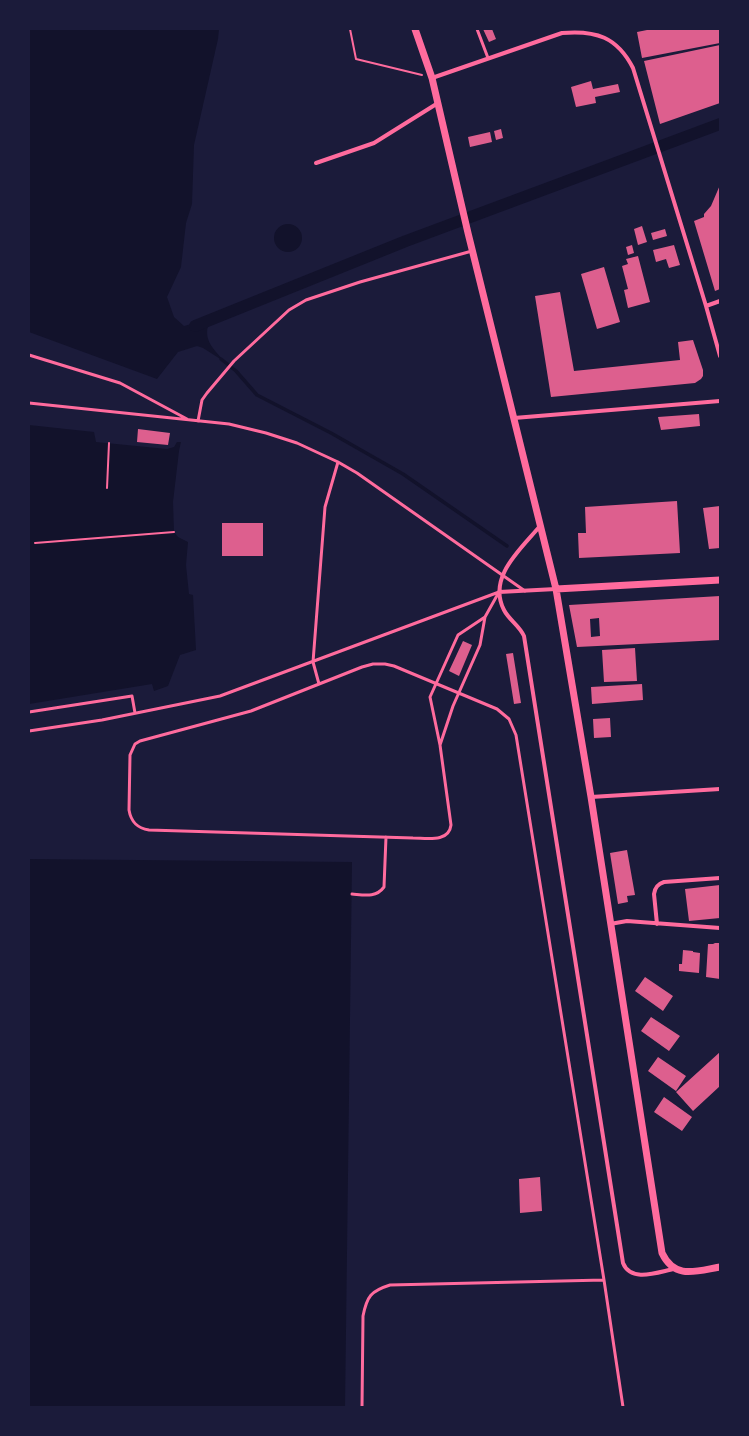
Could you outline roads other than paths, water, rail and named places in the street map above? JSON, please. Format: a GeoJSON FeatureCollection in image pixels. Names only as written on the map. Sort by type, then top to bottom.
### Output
{"type":"FeatureCollection","features":[{"type":"Feature","properties":{"kind":"street"},"geometry":{"type":"LineString","coordinates":[[415,29],[432,78],[460,202],[556,589],[591,797],[662,1253],[666,1263],[674,1269],[682,1272],[692,1272],[720,1267]]}},
{"type":"Feature","properties":{"kind":"street"},"geometry":{"type":"LineString","coordinates":[[432,78],[562,33],[591,33],[618,46],[626,55],[633,68],[720,356]]}},
{"type":"Feature","properties":{"kind":"street"},"geometry":{"type":"LineString","coordinates":[[316,164],[374,143],[438,104]]}},
{"type":"Feature","properties":{"kind":"street"},"geometry":{"type":"LineString","coordinates":[[706,306],[720,301]]}},
{"type":"Feature","properties":{"kind":"street"},"geometry":{"type":"LineString","coordinates":[[514,418],[720,401]]}},
{"type":"Feature","properties":{"kind":"street"},"geometry":{"type":"LineString","coordinates":[[541,525],[502,574],[499,592],[503,609],[524,636],[624,1263],[628,1271],[636,1275],[674,1269]]}},
{"type":"Feature","properties":{"kind":"street"},"geometry":{"type":"LineString","coordinates":[[499,592],[720,580]]}},
{"type":"Feature","properties":{"kind":"street"},"geometry":{"type":"LineString","coordinates":[[591,797],[720,789]]}},
{"type":"Feature","properties":{"kind":"street"},"geometry":{"type":"LineString","coordinates":[[657,924],[654,894],[660,883],[720,878]]}},
{"type":"Feature","properties":{"kind":"street"},"geometry":{"type":"LineString","coordinates":[[610,924],[627,921],[720,928]]}},
{"type":"Feature","properties":{"kind":"lane"},"geometry":{"type":"LineString","coordinates":[[477,29],[488,58]]}},
{"type":"Feature","properties":{"kind":"lane"},"geometry":{"type":"LineString","coordinates":[[198,421],[202,400],[225,371],[289,310],[306,300],[360,282],[472,251]]}},
{"type":"Feature","properties":{"kind":"lane"},"geometry":{"type":"LineString","coordinates":[[29,355],[120,383],[188,420]]}},
{"type":"Feature","properties":{"kind":"lane"},"geometry":{"type":"LineString","coordinates":[[29,403],[229,424],[266,433],[297,443],[338,462],[357,473],[525,591]]}},
{"type":"Feature","properties":{"kind":"lane"},"geometry":{"type":"LineString","coordinates":[[319,684],[312,662],[325,507],[338,462]]}},
{"type":"Feature","properties":{"kind":"lane"},"geometry":{"type":"LineString","coordinates":[[29,731],[134,713],[220,696],[499,592]]}},
{"type":"Feature","properties":{"kind":"lane"},"geometry":{"type":"LineString","coordinates":[[440,745],[459,693],[480,645],[485,617],[499,592]]}},
{"type":"Feature","properties":{"kind":"lane"},"geometry":{"type":"LineString","coordinates":[[485,617],[458,635],[436,683],[430,696],[440,745],[451,825],[449,833],[443,838],[149,830],[137,826],[130,816],[130,756],[135,744],[140,740],[251,711],[362,666],[373,664],[394,666],[436,683],[497,709],[509,719],[516,735],[604,1280],[623,1407]]}},
{"type":"Feature","properties":{"kind":"lane"},"geometry":{"type":"LineString","coordinates":[[29,712],[132,696],[134,713]]}},
{"type":"Feature","properties":{"kind":"lane"},"geometry":{"type":"LineString","coordinates":[[352,894],[374,895],[384,888],[386,837]]}},
{"type":"Feature","properties":{"kind":"lane"},"geometry":{"type":"LineString","coordinates":[[362,1407],[363,1316],[365,1304],[370,1295],[379,1288],[390,1285],[604,1280]]}},
{"type":"Feature","properties":{"kind":"waterway"},"geometry":{"type":"LineString","coordinates":[[195,326],[406,241],[720,124]]}},
{"type":"Feature","properties":{"kind":"waterway"},"geometry":{"type":"LineString","coordinates":[[221,359],[236,371],[257,395],[331,433],[403,474],[507,546]]}}]}
